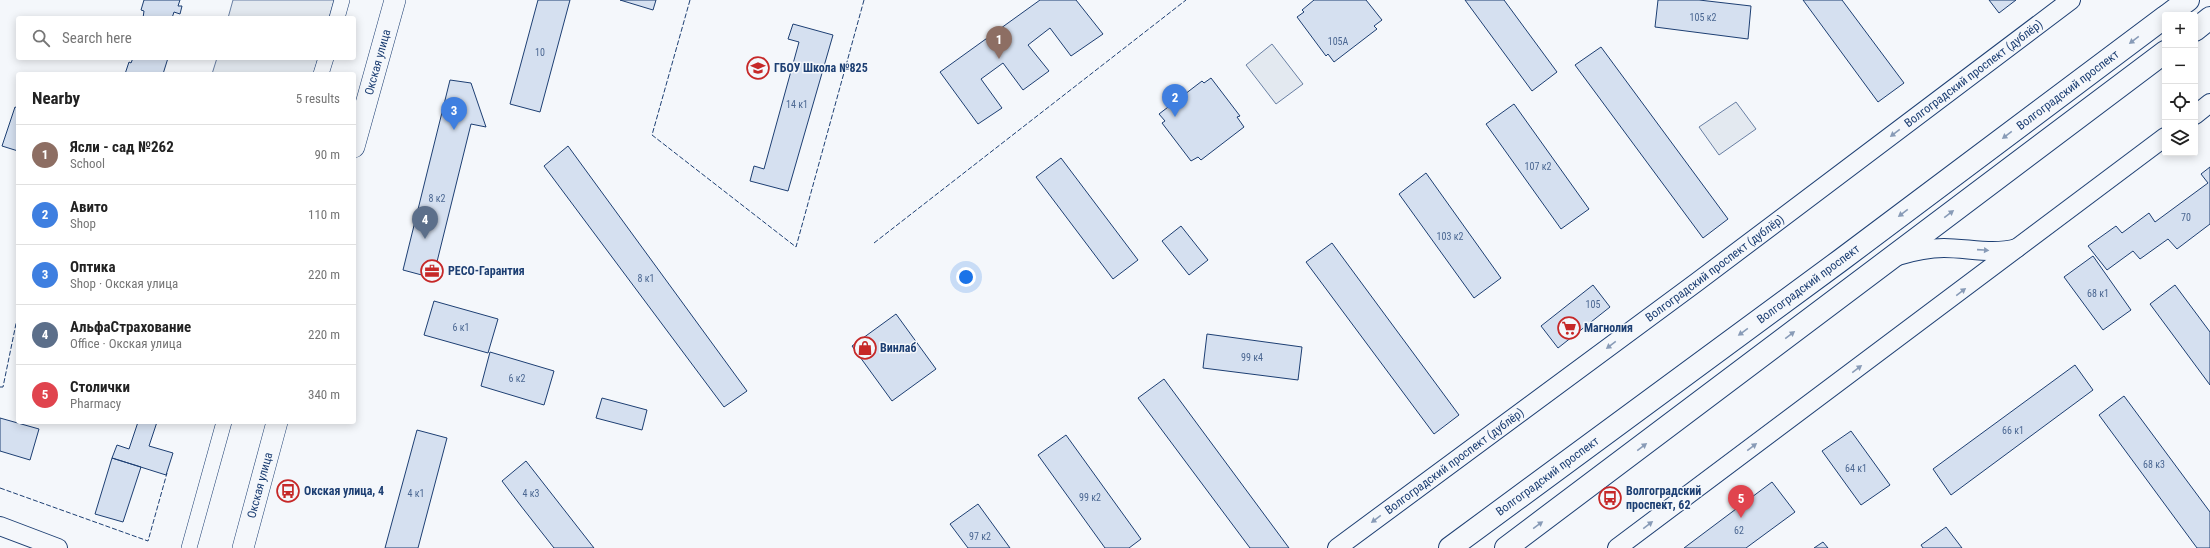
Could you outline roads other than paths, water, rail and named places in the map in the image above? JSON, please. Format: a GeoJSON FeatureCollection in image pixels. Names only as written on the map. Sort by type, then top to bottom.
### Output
{"type":"FeatureCollection","features":[{"type":"Feature","properties":{"kind":"main road","name":"Окская улица"},"geometry":{"type":"LineString","coordinates":[[356,140],[395,0]]}},
{"type":"Feature","properties":{"kind":"main road"},"geometry":{"type":"LineString","coordinates":[[2172,12],[2188,0]]}},
{"type":"Feature","properties":{"kind":"main road"},"geometry":{"type":"LineString","coordinates":[[2198,28],[2210,18]]}},
{"type":"Feature","properties":{"kind":"main road","name":"Волгоградский проспект"},"geometry":{"type":"LineString","coordinates":[[1450,548],[1841,260],[2162,19]]}},
{"type":"Feature","properties":{"kind":"main road"},"geometry":{"type":"LineString","coordinates":[[1506,548],[1599,480],[1890,258],[2162,54]]}},
{"type":"Feature","properties":{"kind":"main road","name":"Окская улица"},"geometry":{"type":"LineString","coordinates":[[243,548],[276,424]]}},
{"type":"Feature","properties":{"kind":"street"},"geometry":{"type":"LineString","coordinates":[[338,16],[342,0]]}},
{"type":"Feature","properties":{"kind":"street","name":"Волгоградский проспект (дублёр)"},"geometry":{"type":"LineString","coordinates":[[1337,548],[1697,282],[2071,0]]}},
{"type":"Feature","properties":{"kind":"street"},"geometry":{"type":"LineString","coordinates":[[322,72],[325,60]]}},
{"type":"Feature","properties":{"kind":"street"},"geometry":{"type":"LineString","coordinates":[[2198,113],[2210,103]]}},
{"type":"Feature","properties":{"kind":"street"},"geometry":{"type":"LineString","coordinates":[[1617,548],[2162,140]]}},
{"type":"Feature","properties":{"kind":"street"},"geometry":{"type":"LineString","coordinates":[[1890,258],[1921,249],[1944,248],[1998,251],[2021,246]]}},
{"type":"Feature","properties":{"kind":"street"},"geometry":{"type":"LineString","coordinates":[[189,548],[223,424]]}},
{"type":"Feature","properties":{"kind":"street"},"geometry":{"type":"LineString","coordinates":[[0,526],[58,548]]}},
{"type":"Feature","properties":{"kind":"place","name":"Ясли - сад №262"},"geometry":{"type":"Point","coordinates":[999,59]}},
{"type":"Feature","properties":{"kind":"place","name":"ГБОУ Школа №825"},"geometry":{"type":"Point","coordinates":[758,68]}},
{"type":"Feature","properties":{"kind":"place","name":"Авито"},"geometry":{"type":"Point","coordinates":[1175,117]}},
{"type":"Feature","properties":{"kind":"place","name":"Оптика"},"geometry":{"type":"Point","coordinates":[454,130]}},
{"type":"Feature","properties":{"kind":"place","name":"АльфаСтрахование"},"geometry":{"type":"Point","coordinates":[425,239]}},
{"type":"Feature","properties":{"kind":"place","name":"РЕСО-Гарантия"},"geometry":{"type":"Point","coordinates":[432,271]}},
{"type":"Feature","properties":{"kind":"place","name":"Магнолия"},"geometry":{"type":"Point","coordinates":[1569,328]}},
{"type":"Feature","properties":{"kind":"place","name":"Винлаб"},"geometry":{"type":"Point","coordinates":[865,348]}},
{"type":"Feature","properties":{"kind":"place","name":"Окская улица, 4"},"geometry":{"type":"Point","coordinates":[288,491]}},
{"type":"Feature","properties":{"kind":"place","name":"Волгоградский проспект, 62"},"geometry":{"type":"Point","coordinates":[1610,498]}},
{"type":"Feature","properties":{"kind":"place","name":"Столички"},"geometry":{"type":"Point","coordinates":[1741,518]}}]}
